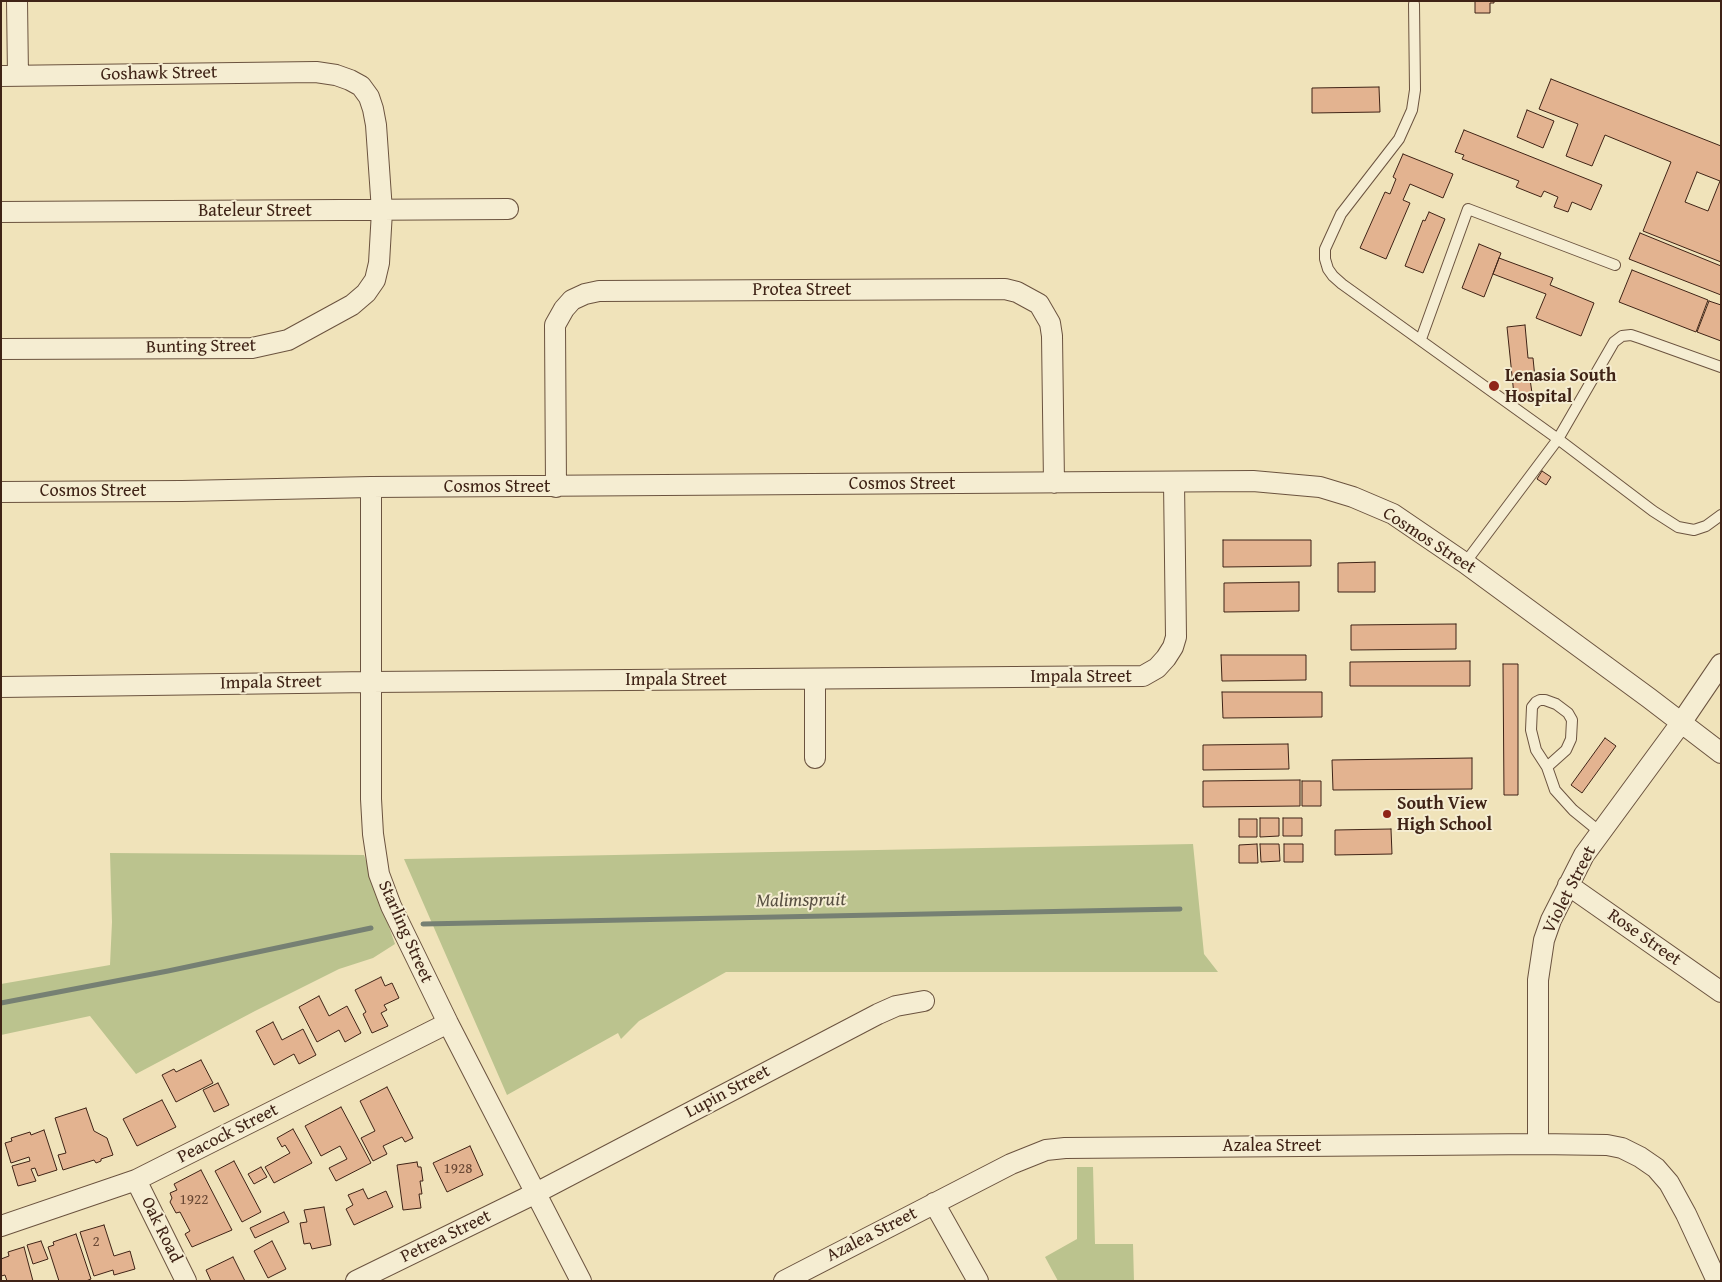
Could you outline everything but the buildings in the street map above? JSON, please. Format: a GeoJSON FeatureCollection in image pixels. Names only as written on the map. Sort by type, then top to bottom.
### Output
{"type":"FeatureCollection","features":[{"type":"Feature","properties":{"kind":"street"},"geometry":{"type":"LineString","coordinates":[[10,76],[17,1]]}},
{"type":"Feature","properties":{"kind":"street","name":"Goshawk Street"},"geometry":{"type":"LineString","coordinates":[[10,76],[316,72]]}},
{"type":"Feature","properties":{"kind":"street","name":"Bunting Street"},"geometry":{"type":"LineString","coordinates":[[1,349],[252,348],[288,340],[352,305],[366,293],[375,280],[379,262],[382,211],[376,125],[373,109],[361,86],[336,75],[316,72]]}},
{"type":"Feature","properties":{"kind":"street","name":"Bateleur Street"},"geometry":{"type":"LineString","coordinates":[[1,212],[508,209]]}},
{"type":"Feature","properties":{"kind":"street","name":"Protea Street"},"geometry":{"type":"LineString","coordinates":[[556,487],[555,326],[564,309],[572,300],[585,294],[609,291],[1004,288],[1017,292],[1039,304],[1050,323],[1052,336],[1054,483]]}},
{"type":"Feature","properties":{"kind":"street","name":"Cosmos Street"},"geometry":{"type":"LineString","coordinates":[[1,492],[371,487],[1253,481],[1289,484],[1328,490],[1353,497],[1393,514],[1465,563],[1721,753]]}},
{"type":"Feature","properties":{"kind":"street","name":"Impala Street"},"geometry":{"type":"LineString","coordinates":[[1,686],[1143,676],[1157,668],[1166,658],[1173,647],[1176,637],[1174,482]]}},
{"type":"Feature","properties":{"kind":"street","name":"Starling Street"},"geometry":{"type":"LineString","coordinates":[[371,487],[373,834],[379,874],[391,906],[448,1023],[581,1281]]}},
{"type":"Feature","properties":{"kind":"street","name":"Violet Street"},"geometry":{"type":"LineString","coordinates":[[1538,1144],[1538,980],[1544,940],[1551,920],[1584,856],[1681,723],[1721,664]]}},
{"type":"Feature","properties":{"kind":"street"},"geometry":{"type":"LineString","coordinates":[[815,678],[815,758]]}},
{"type":"Feature","properties":{"kind":"street","name":"Rose Street"},"geometry":{"type":"LineString","coordinates":[[1568,884],[1721,992]]}},
{"type":"Feature","properties":{"kind":"street","name":"Lupin Street"},"geometry":{"type":"LineString","coordinates":[[536,1193],[878,1014],[896,1006],[924,1000]]}},
{"type":"Feature","properties":{"kind":"street","name":"Peacock Street"},"geometry":{"type":"LineString","coordinates":[[1,1226],[136,1180],[448,1023]]}},
{"type":"Feature","properties":{"kind":"street","name":"Azalea Street"},"geometry":{"type":"LineString","coordinates":[[784,1281],[1011,1164],[1046,1150],[1065,1148],[1538,1144],[1607,1145],[1622,1148],[1656,1168],[1669,1183],[1686,1214],[1717,1281]]}},
{"type":"Feature","properties":{"kind":"street","name":"Oak Road"},"geometry":{"type":"LineString","coordinates":[[136,1180],[186,1281]]}},
{"type":"Feature","properties":{"kind":"street","name":"Petrea Street"},"geometry":{"type":"LineString","coordinates":[[356,1281],[536,1193]]}},
{"type":"Feature","properties":{"kind":"street"},"geometry":{"type":"LineString","coordinates":[[934,1203],[978,1281]]}},
{"type":"Feature","properties":{"kind":"lane"},"geometry":{"type":"LineString","coordinates":[[1414,4],[1415,90],[1412,110],[1399,139],[1341,214],[1324,249],[1328,269],[1333,276],[1558,439],[1646,506],[1678,527],[1694,530],[1706,526],[1721,515]]}},
{"type":"Feature","properties":{"kind":"lane"},"geometry":{"type":"LineString","coordinates":[[1421,339],[1468,209],[1615,264]]}},
{"type":"Feature","properties":{"kind":"lane"},"geometry":{"type":"LineString","coordinates":[[1465,563],[1558,439],[1614,342],[1622,336],[1631,335],[1721,367]]}},
{"type":"Feature","properties":{"kind":"lane"},"geometry":{"type":"LineString","coordinates":[[1547,767],[1566,750],[1571,739],[1572,720],[1568,713],[1556,704],[1540,700],[1532,707],[1532,730],[1536,750],[1547,767],[1555,790],[1573,810],[1600,832]]}},
{"type":"Feature","properties":{"kind":"green space"},"geometry":{"type":"Polygon","coordinates":[[[1193,844],[1204,954],[1218,972],[726,972],[639,1021],[621,1039],[618,1033],[507,1095],[404,859],[1193,844]]]}},
{"type":"Feature","properties":{"kind":"green space"},"geometry":{"type":"Polygon","coordinates":[[[110,853],[364,855],[395,944],[373,958],[339,969],[255,1011],[136,1074],[90,1016],[1,1035],[1,984],[110,965],[112,922],[110,853]]]}},
{"type":"Feature","properties":{"kind":"green space"},"geometry":{"type":"Polygon","coordinates":[[[1077,1167],[1093,1167],[1095,1244],[1133,1244],[1134,1281],[1058,1281],[1045,1257],[1077,1239],[1077,1167]]]}},
{"type":"Feature","properties":{"kind":"waterway","name":"Malimspruit"},"geometry":{"type":"LineString","coordinates":[[423,924],[1180,909]]}},
{"type":"Feature","properties":{"kind":"waterway"},"geometry":{"type":"LineString","coordinates":[[1,1003],[168,971],[371,928]]}},
{"type":"Feature","properties":{"kind":"place","name":"Lenasia South Hospital"},"geometry":{"type":"Point","coordinates":[1494,386]}},
{"type":"Feature","properties":{"kind":"place","name":"South View High School"},"geometry":{"type":"Point","coordinates":[1387,814]}}]}
